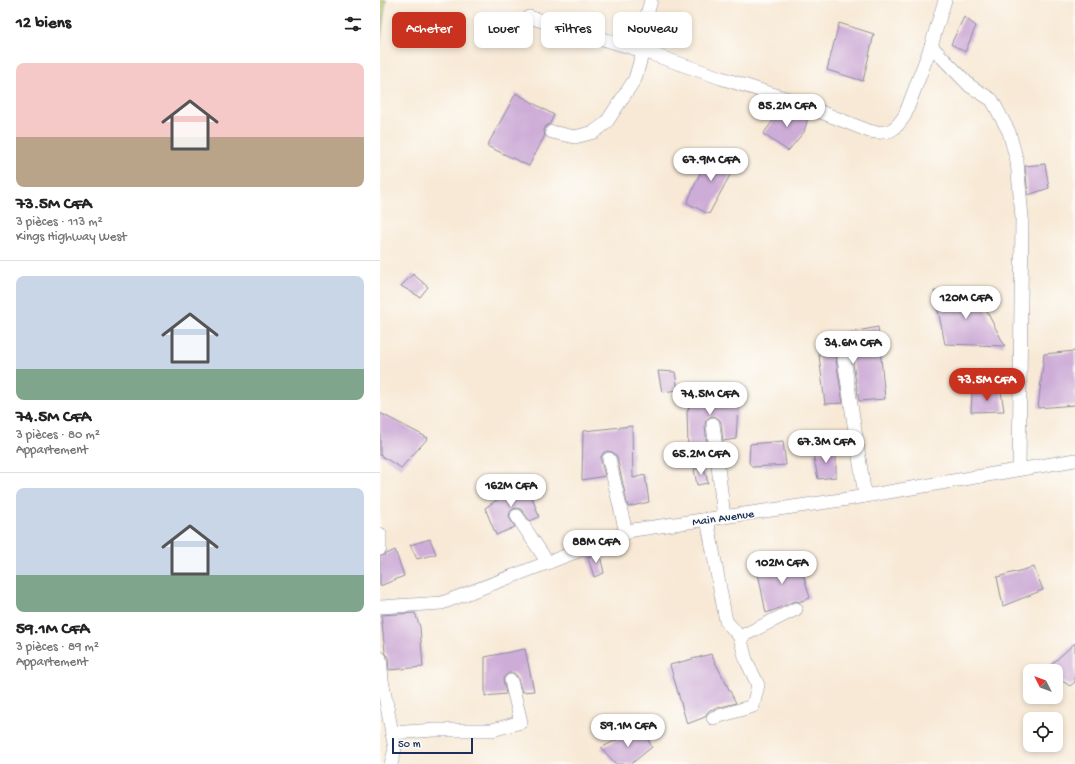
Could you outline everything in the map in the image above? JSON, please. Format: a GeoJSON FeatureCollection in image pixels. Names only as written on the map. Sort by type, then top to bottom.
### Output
{"type":"FeatureCollection","features":[{"type":"Feature","properties":{"kind":"street"},"geometry":{"type":"LineString","coordinates":[[552,132],[575,137],[594,132],[606,123],[636,79],[643,51],[647,15],[651,0]]}},
{"type":"Feature","properties":{"kind":"street"},"geometry":{"type":"LineString","coordinates":[[533,18],[643,51],[788,99],[869,131],[881,133],[891,131],[899,124],[905,115],[931,46],[945,0]]}},
{"type":"Feature","properties":{"kind":"street"},"geometry":{"type":"LineString","coordinates":[[931,46],[970,86],[992,100],[1009,132],[1017,161],[1022,218],[1019,469]]}},
{"type":"Feature","properties":{"kind":"street"},"geometry":{"type":"LineString","coordinates":[[844,359],[865,496]]}},
{"type":"Feature","properties":{"kind":"street"},"geometry":{"type":"LineString","coordinates":[[713,424],[724,517]]}},
{"type":"Feature","properties":{"kind":"street"},"geometry":{"type":"LineString","coordinates":[[609,459],[626,533]]}},
{"type":"Feature","properties":{"kind":"street","name":"Main Avenue"},"geometry":{"type":"LineString","coordinates":[[380,607],[442,603],[633,530],[865,496],[1075,460]]}},
{"type":"Feature","properties":{"kind":"street"},"geometry":{"type":"LineString","coordinates":[[517,516],[548,563]]}},
{"type":"Feature","properties":{"kind":"street"},"geometry":{"type":"LineString","coordinates":[[707,519],[726,621],[740,637],[746,660],[758,685],[753,706],[713,718]]}},
{"type":"Feature","properties":{"kind":"street"},"geometry":{"type":"LineString","coordinates":[[380,534],[380,549]]}},
{"type":"Feature","properties":{"kind":"street"},"geometry":{"type":"LineString","coordinates":[[740,637],[796,609]]}},
{"type":"Feature","properties":{"kind":"street"},"geometry":{"type":"LineString","coordinates":[[380,658],[382,680],[395,749],[391,764]]}},
{"type":"Feature","properties":{"kind":"street"},"geometry":{"type":"LineString","coordinates":[[392,733],[434,730],[492,730],[521,722],[510,681]]}},
{"type":"Feature","properties":{"kind":"green space"},"geometry":{"type":"Polygon","coordinates":[[[380,0],[386,0],[380,44],[380,0]]]}},
{"type":"Feature","properties":{"kind":"building"},"geometry":{"type":"Polygon","coordinates":[[[964,17],[976,26],[965,52],[951,44],[964,17]]]}},
{"type":"Feature","properties":{"kind":"building"},"geometry":{"type":"Polygon","coordinates":[[[839,23],[874,34],[863,81],[827,70],[839,23]]]}},
{"type":"Feature","properties":{"kind":"building"},"geometry":{"type":"Polygon","coordinates":[[[516,93],[554,115],[550,124],[546,126],[544,130],[545,135],[529,166],[487,146],[516,93]]]}},
{"type":"Feature","properties":{"kind":"building"},"geometry":{"type":"Polygon","coordinates":[[[784,106],[808,118],[804,132],[788,151],[763,134],[784,106]]]}},
{"type":"Feature","properties":{"kind":"building"},"geometry":{"type":"Polygon","coordinates":[[[710,150],[736,164],[709,214],[687,203],[710,150]]]}},
{"type":"Feature","properties":{"kind":"building"},"geometry":{"type":"Polygon","coordinates":[[[1045,164],[1049,188],[1028,195],[1025,166],[1045,164]]]}},
{"type":"Feature","properties":{"kind":"building"},"geometry":{"type":"Polygon","coordinates":[[[413,274],[428,287],[420,297],[401,286],[413,274]]]}},
{"type":"Feature","properties":{"kind":"building"},"geometry":{"type":"Polygon","coordinates":[[[934,291],[978,295],[1005,346],[945,344],[934,291]]]}},
{"type":"Feature","properties":{"kind":"building"},"geometry":{"type":"Polygon","coordinates":[[[878,327],[885,399],[859,401],[852,357],[847,352],[843,351],[839,353],[836,360],[843,403],[825,404],[817,339],[878,327]]]}},
{"type":"Feature","properties":{"kind":"building"},"geometry":{"type":"Polygon","coordinates":[[[1075,351],[1075,405],[1038,408],[1044,354],[1075,351]]]}},
{"type":"Feature","properties":{"kind":"building"},"geometry":{"type":"Polygon","coordinates":[[[658,371],[675,372],[678,390],[662,392],[658,371]]]}},
{"type":"Feature","properties":{"kind":"building"},"geometry":{"type":"Polygon","coordinates":[[[714,384],[728,402],[738,406],[736,439],[723,441],[720,420],[712,416],[708,418],[705,425],[707,444],[688,447],[687,412],[696,391],[714,384]]]}},
{"type":"Feature","properties":{"kind":"building"},"geometry":{"type":"Polygon","coordinates":[[[1001,391],[1004,411],[971,412],[972,393],[1001,391]]]}},
{"type":"Feature","properties":{"kind":"building"},"geometry":{"type":"Polygon","coordinates":[[[380,413],[428,438],[401,468],[380,455],[380,413]]]}},
{"type":"Feature","properties":{"kind":"building"},"geometry":{"type":"Polygon","coordinates":[[[632,426],[633,478],[645,475],[649,502],[628,507],[617,457],[612,452],[607,451],[603,453],[601,457],[605,476],[582,480],[583,431],[632,426]]]}},
{"type":"Feature","properties":{"kind":"building"},"geometry":{"type":"Polygon","coordinates":[[[783,441],[786,465],[753,467],[749,463],[750,444],[783,441]]]}},
{"type":"Feature","properties":{"kind":"building"},"geometry":{"type":"Polygon","coordinates":[[[836,451],[836,477],[818,479],[813,453],[836,451]]]}},
{"type":"Feature","properties":{"kind":"building"},"geometry":{"type":"Polygon","coordinates":[[[704,468],[708,483],[697,485],[694,469],[704,468]]]}},
{"type":"Feature","properties":{"kind":"building"},"geometry":{"type":"Polygon","coordinates":[[[526,480],[539,517],[530,521],[521,509],[513,509],[510,512],[509,517],[515,527],[496,535],[485,508],[526,480]]]}},
{"type":"Feature","properties":{"kind":"building"},"geometry":{"type":"Polygon","coordinates":[[[430,539],[436,554],[417,559],[410,545],[430,539]]]}},
{"type":"Feature","properties":{"kind":"building"},"geometry":{"type":"Polygon","coordinates":[[[395,550],[404,576],[380,586],[380,557],[395,550]]]}},
{"type":"Feature","properties":{"kind":"building"},"geometry":{"type":"Polygon","coordinates":[[[599,551],[604,573],[594,577],[588,557],[599,551]]]}},
{"type":"Feature","properties":{"kind":"building"},"geometry":{"type":"Polygon","coordinates":[[[799,560],[810,598],[799,602],[792,602],[766,613],[757,568],[799,560]]]}},
{"type":"Feature","properties":{"kind":"building"},"geometry":{"type":"Polygon","coordinates":[[[1034,567],[1043,590],[1003,606],[997,577],[1034,567]]]}},
{"type":"Feature","properties":{"kind":"building"},"geometry":{"type":"Polygon","coordinates":[[[415,613],[420,627],[423,667],[389,670],[388,657],[385,652],[381,615],[415,613]]]}},
{"type":"Feature","properties":{"kind":"building"},"geometry":{"type":"Polygon","coordinates":[[[1075,643],[1075,682],[1070,686],[1063,682],[1063,664],[1052,664],[1075,643]]]}},
{"type":"Feature","properties":{"kind":"building"},"geometry":{"type":"Polygon","coordinates":[[[525,649],[534,691],[522,692],[517,676],[514,673],[509,673],[503,679],[506,694],[485,696],[485,657],[525,649]]]}},
{"type":"Feature","properties":{"kind":"building"},"geometry":{"type":"Polygon","coordinates":[[[711,654],[736,703],[710,710],[705,717],[687,724],[670,665],[711,654]]]}},
{"type":"Feature","properties":{"kind":"building"},"geometry":{"type":"Polygon","coordinates":[[[641,727],[652,747],[631,764],[616,764],[601,748],[641,727]]]}}]}
